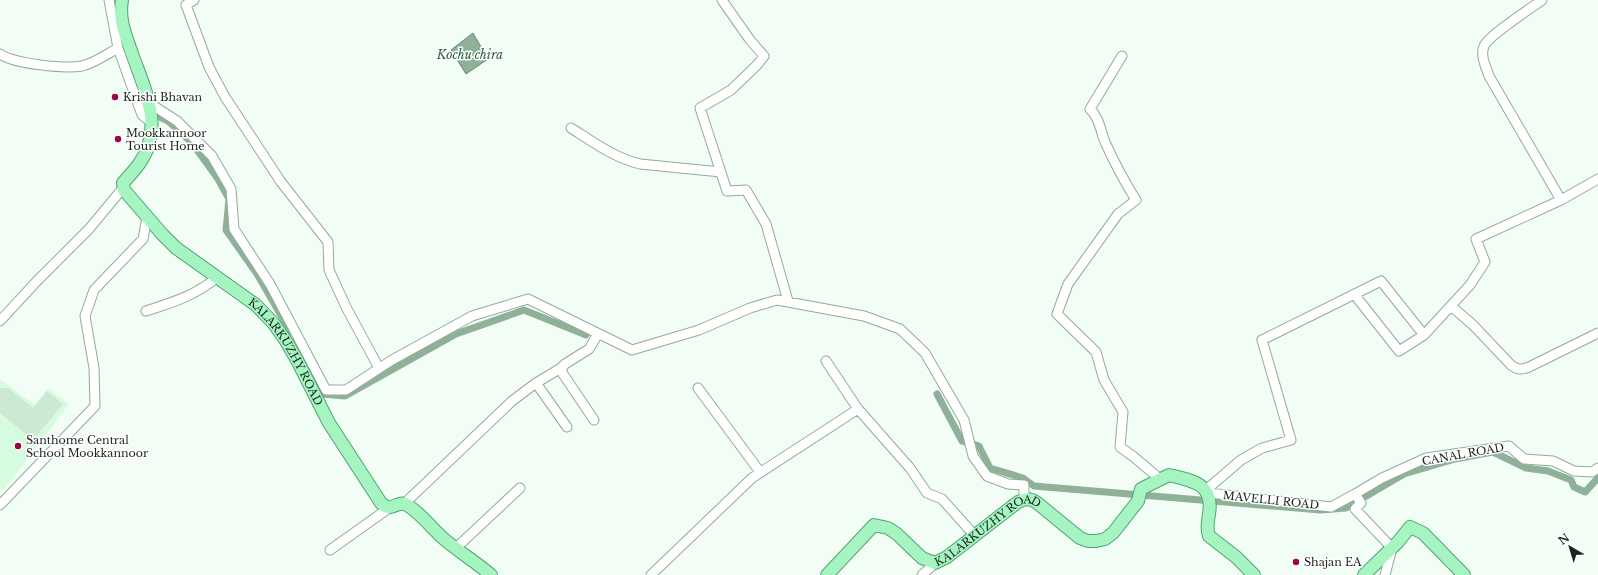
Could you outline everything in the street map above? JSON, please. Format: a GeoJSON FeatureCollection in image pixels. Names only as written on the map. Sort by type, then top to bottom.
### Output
{"type":"FeatureCollection","features":[{"type":"Feature","properties":{"kind":"main road"},"geometry":{"type":"LineString","coordinates":[[122,0],[120,12],[124,31],[151,113],[151,138],[148,148],[140,163],[123,183],[122,188]]}},
{"type":"Feature","properties":{"kind":"main road","name":"KALARKUZHY ROAD"},"geometry":{"type":"LineString","coordinates":[[122,188],[176,248],[202,268],[218,277],[256,305],[274,324],[298,362],[330,423],[381,503],[385,507],[389,508]]}},
{"type":"Feature","properties":{"kind":"main road"},"geometry":{"type":"LineString","coordinates":[[1161,480],[1169,476],[1198,483],[1209,496],[1207,530],[1209,536],[1236,557],[1254,575]]}},
{"type":"Feature","properties":{"kind":"main road","name":"KALARKUZHY ROAD"},"geometry":{"type":"LineString","coordinates":[[827,575],[874,525],[888,528],[897,534],[922,558],[935,563],[947,557],[1018,502],[1024,499],[1031,499],[1036,502],[1080,538],[1088,541],[1105,539],[1113,533],[1131,508],[1138,501],[1141,489],[1161,480]]}},
{"type":"Feature","properties":{"kind":"main road"},"geometry":{"type":"LineString","coordinates":[[389,508],[404,504],[422,516],[443,539],[491,575]]}},
{"type":"Feature","properties":{"kind":"main road"},"geometry":{"type":"LineString","coordinates":[[1366,573],[1392,548],[1410,527],[1423,533],[1464,575]]}},
{"type":"Feature","properties":{"kind":"street"},"geometry":{"type":"LineString","coordinates":[[109,0],[118,48],[142,115],[151,113],[177,121],[212,156],[231,189],[234,229],[270,284],[326,390],[346,390],[379,368],[472,316],[528,299],[632,350],[699,330],[757,306],[777,300],[864,316],[900,328],[925,353],[964,420],[973,456],[987,476],[1008,484],[1024,485],[1024,499]]}},
{"type":"Feature","properties":{"kind":"street"},"geometry":{"type":"LineString","coordinates":[[194,0],[186,5],[209,67],[225,98],[281,182],[328,242],[329,270],[347,310],[379,368]]}},
{"type":"Feature","properties":{"kind":"street"},"geometry":{"type":"LineString","coordinates":[[722,0],[750,40],[764,56],[757,65],[731,90],[700,108],[727,191],[746,190],[766,224],[788,302]]}},
{"type":"Feature","properties":{"kind":"street"},"geometry":{"type":"LineString","coordinates":[[1542,0],[1494,35],[1484,45],[1482,55],[1489,76],[1561,200]]}},
{"type":"Feature","properties":{"kind":"street"},"geometry":{"type":"LineString","coordinates":[[0,54],[10,58],[48,66],[78,66],[92,62],[118,48]]}},
{"type":"Feature","properties":{"kind":"street"},"geometry":{"type":"LineString","coordinates":[[1122,56],[1090,109],[1096,116],[1105,141],[1121,176],[1136,200],[1118,214],[1079,267],[1068,284],[1057,314],[1096,352],[1104,380],[1123,412],[1120,447],[1161,480]]}},
{"type":"Feature","properties":{"kind":"street"},"geometry":{"type":"LineString","coordinates":[[572,128],[604,149],[629,162],[721,172]]}},
{"type":"Feature","properties":{"kind":"street"},"geometry":{"type":"LineString","coordinates":[[1354,294],[1399,351],[1424,335],[1470,285],[1485,262],[1476,239],[1561,200],[1598,179]]}},
{"type":"Feature","properties":{"kind":"street"},"geometry":{"type":"LineString","coordinates":[[0,321],[36,282],[89,229],[122,188]]}},
{"type":"Feature","properties":{"kind":"street"},"geometry":{"type":"LineString","coordinates":[[0,505],[95,406],[94,368],[85,316],[94,290],[143,239],[147,217]]}},
{"type":"Feature","properties":{"kind":"street"},"geometry":{"type":"LineString","coordinates":[[146,311],[198,292],[218,277]]}},
{"type":"Feature","properties":{"kind":"street"},"geometry":{"type":"LineString","coordinates":[[1209,496],[1241,460],[1262,448],[1291,440],[1262,340],[1380,281],[1424,335]]}},
{"type":"Feature","properties":{"kind":"street"},"geometry":{"type":"LineString","coordinates":[[1451,306],[1473,325],[1510,365],[1517,370],[1522,370],[1529,367],[1598,333]]}},
{"type":"Feature","properties":{"kind":"street"},"geometry":{"type":"LineString","coordinates":[[404,504],[512,401],[589,349],[598,334]]}},
{"type":"Feature","properties":{"kind":"street"},"geometry":{"type":"LineString","coordinates":[[826,362],[858,410],[910,468],[927,493],[942,499],[975,536]]}},
{"type":"Feature","properties":{"kind":"street"},"geometry":{"type":"LineString","coordinates":[[561,368],[563,374],[594,420]]}},
{"type":"Feature","properties":{"kind":"street"},"geometry":{"type":"LineString","coordinates":[[536,384],[567,427]]}},
{"type":"Feature","properties":{"kind":"street"},"geometry":{"type":"LineString","coordinates":[[698,388],[760,472]]}},
{"type":"Feature","properties":{"kind":"street"},"geometry":{"type":"LineString","coordinates":[[651,575],[752,478],[858,410]]}},
{"type":"Feature","properties":{"kind":"street","name":"CANAL ROAD"},"geometry":{"type":"LineString","coordinates":[[1357,497],[1382,478],[1426,458],[1509,446],[1524,459],[1553,461],[1574,470],[1592,472],[1598,468]]}},
{"type":"Feature","properties":{"kind":"street"},"geometry":{"type":"LineString","coordinates":[[456,548],[520,488]]}},
{"type":"Feature","properties":{"kind":"street","name":"MAVELLI ROAD"},"geometry":{"type":"LineString","coordinates":[[1209,496],[1331,507],[1357,497]]}},
{"type":"Feature","properties":{"kind":"street"},"geometry":{"type":"LineString","coordinates":[[1357,497],[1361,503],[1355,509],[1392,548],[1385,575]]}},
{"type":"Feature","properties":{"kind":"street"},"geometry":{"type":"LineString","coordinates":[[330,550],[389,508]]}},
{"type":"Feature","properties":{"kind":"street"},"geometry":{"type":"LineString","coordinates":[[922,575],[935,563]]}},
{"type":"Feature","properties":{"kind":"shaded area","name":"Santhome Central School Mookkannoor"},"geometry":{"type":"Polygon","coordinates":[[[0,379],[35,405],[48,388],[69,404],[4,490],[0,488],[0,379]]]}},
{"type":"Feature","properties":{"kind":"shaded area"},"geometry":{"type":"Polygon","coordinates":[[[0,388],[8,388],[33,408],[47,391],[63,404],[33,440],[0,413],[0,388]]]}},
{"type":"Feature","properties":{"kind":"water","name":"Kochu chira"},"geometry":{"type":"Polygon","coordinates":[[[473,33],[488,59],[466,74],[451,50],[473,33]]]}},
{"type":"Feature","properties":{"kind":"waterway"},"geometry":{"type":"LineString","coordinates":[[123,41],[124,51],[145,110]]}},
{"type":"Feature","properties":{"kind":"waterway"},"geometry":{"type":"LineString","coordinates":[[152,113],[168,121],[192,143],[218,179],[229,199],[226,230],[257,274],[290,331]]}},
{"type":"Feature","properties":{"kind":"waterway"},"geometry":{"type":"LineString","coordinates":[[303,355],[322,394],[345,396],[456,334],[524,310],[586,335]]}},
{"type":"Feature","properties":{"kind":"waterway"},"geometry":{"type":"LineString","coordinates":[[937,394],[962,441],[965,442]]}},
{"type":"Feature","properties":{"kind":"waterway"},"geometry":{"type":"LineString","coordinates":[[973,444],[979,446],[990,468],[1023,478],[1034,486],[1320,510],[1346,508],[1404,474],[1455,459],[1493,452],[1526,468],[1548,471],[1571,480],[1574,487],[1585,492],[1598,478]]}},
{"type":"Feature","properties":{"kind":"place","name":"Krishi Bhavan"},"geometry":{"type":"Point","coordinates":[115,97]}},
{"type":"Feature","properties":{"kind":"place","name":"Mookkannoor Tourist Home"},"geometry":{"type":"Point","coordinates":[118,139]}},
{"type":"Feature","properties":{"kind":"place","name":"Santhome Central School Mookkannoor"},"geometry":{"type":"Point","coordinates":[18,446]}},
{"type":"Feature","properties":{"kind":"place","name":"Shajan EA"},"geometry":{"type":"Point","coordinates":[1296,562]}}]}
